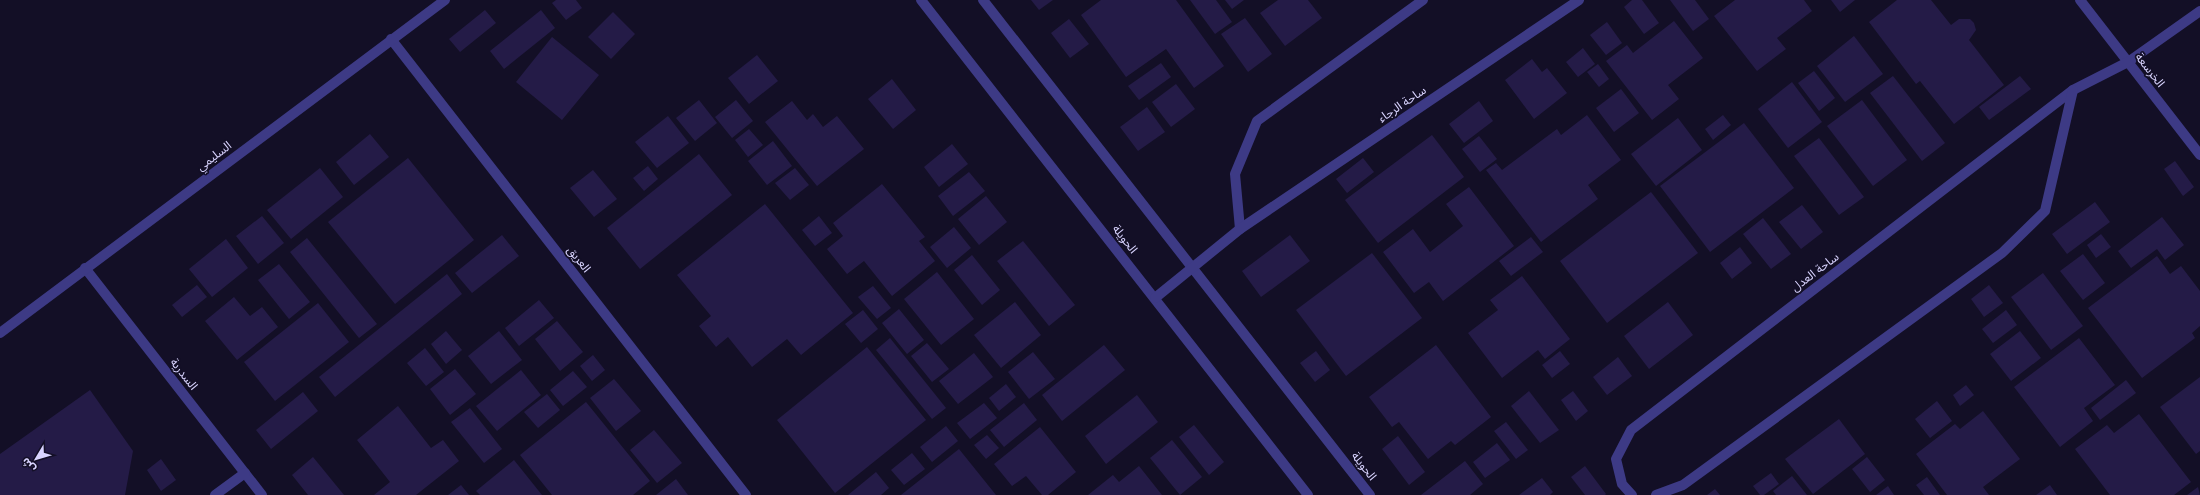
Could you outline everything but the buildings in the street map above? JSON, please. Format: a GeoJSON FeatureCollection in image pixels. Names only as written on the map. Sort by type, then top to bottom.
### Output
{"type":"FeatureCollection","features":[{"type":"Feature","properties":{"kind":"street","name":"السليمي"},"geometry":{"type":"LineString","coordinates":[[0,332],[444,0]]}},
{"type":"Feature","properties":{"kind":"street","name":"الحويلة"},"geometry":{"type":"LineString","coordinates":[[921,0],[1308,495]]}},
{"type":"Feature","properties":{"kind":"street","name":"الحويلة"},"geometry":{"type":"LineString","coordinates":[[983,0],[1193,266],[1370,495]]}},
{"type":"Feature","properties":{"kind":"street"},"geometry":{"type":"LineString","coordinates":[[1240,229],[1235,174],[1257,121],[1423,0]]}},
{"type":"Feature","properties":{"kind":"street","name":"ساحة الرجاء"},"geometry":{"type":"LineString","coordinates":[[1155,298],[1240,229],[1579,0]]}},
{"type":"Feature","properties":{"kind":"street","name":"الخرسعة"},"geometry":{"type":"LineString","coordinates":[[2080,0],[2200,156]]}},
{"type":"Feature","properties":{"kind":"street","name":"ساحة العدل"},"geometry":{"type":"LineString","coordinates":[[1632,495],[1622,484],[1616,459],[1631,430],[2074,90],[2128,62],[2200,11]]}},
{"type":"Feature","properties":{"kind":"street","name":"العريق"},"geometry":{"type":"LineString","coordinates":[[391,39],[746,495]]}},
{"type":"Feature","properties":{"kind":"street"},"geometry":{"type":"LineString","coordinates":[[1656,495],[1683,485],[2002,253],[2045,211],[2074,90]]}},
{"type":"Feature","properties":{"kind":"street","name":"السدرية"},"geometry":{"type":"LineString","coordinates":[[85,268],[262,495]]}},
{"type":"Feature","properties":{"kind":"street"},"geometry":{"type":"LineString","coordinates":[[216,495],[245,473]]}}]}
